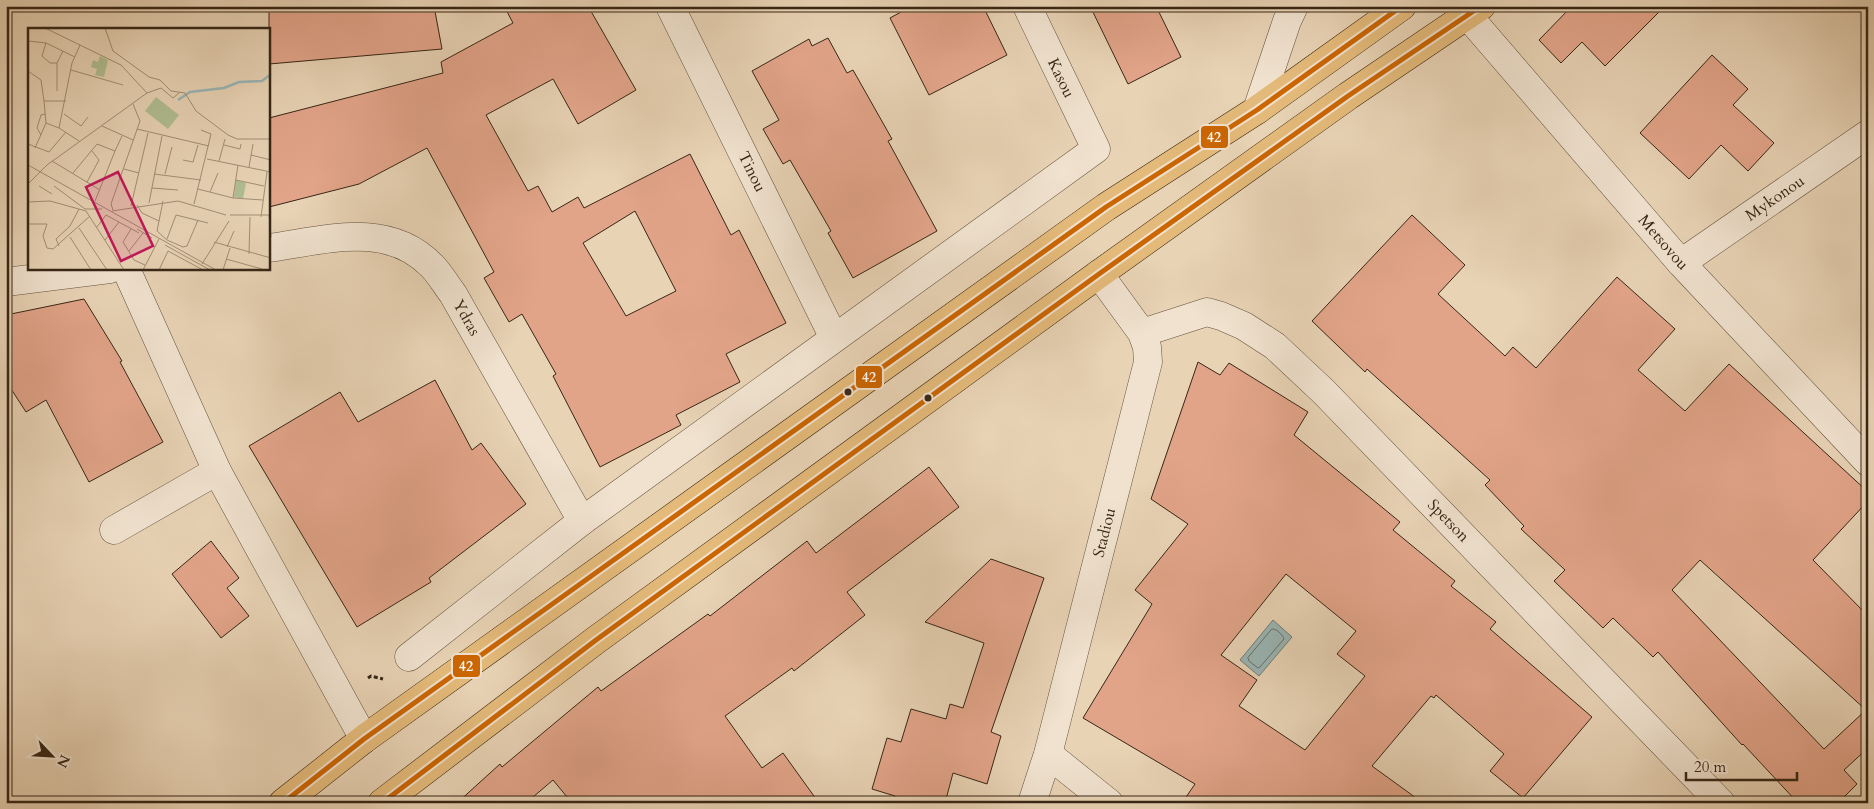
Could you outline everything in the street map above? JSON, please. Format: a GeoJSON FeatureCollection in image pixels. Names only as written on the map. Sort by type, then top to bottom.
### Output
{"type":"FeatureCollection","features":[{"type":"Feature","properties":{"kind":"main road"},"geometry":{"type":"LineString","coordinates":[[283,803],[364,739],[1106,207],[1256,110],[1402,6]]}},
{"type":"Feature","properties":{"kind":"main road"},"geometry":{"type":"LineString","coordinates":[[382,803],[596,640],[1099,274],[1348,96],[1474,11]]}},
{"type":"Feature","properties":{"kind":"street","name":"Tinou"},"geometry":{"type":"LineString","coordinates":[[670,6],[834,338]]}},
{"type":"Feature","properties":{"kind":"street","name":"Kasou"},"geometry":{"type":"LineString","coordinates":[[834,338],[1096,149],[1027,6]]}},
{"type":"Feature","properties":{"kind":"street"},"geometry":{"type":"LineString","coordinates":[[1256,110],[1294,6]]}},
{"type":"Feature","properties":{"kind":"street","name":"Metsovou"},"geometry":{"type":"LineString","coordinates":[[1474,11],[1681,263],[1868,462]]}},
{"type":"Feature","properties":{"kind":"street","name":"Mykonou"},"geometry":{"type":"LineString","coordinates":[[1681,263],[1868,134]]}},
{"type":"Feature","properties":{"kind":"street","name":"Ydras"},"geometry":{"type":"LineString","coordinates":[[270,248],[350,237],[377,237],[399,243],[418,254],[433,267],[453,294],[582,521]]}},
{"type":"Feature","properties":{"kind":"street"},"geometry":{"type":"LineString","coordinates":[[6,282],[102,270]]}},
{"type":"Feature","properties":{"kind":"street"},"geometry":{"type":"LineString","coordinates":[[126,270],[217,471],[364,739]]}},
{"type":"Feature","properties":{"kind":"street","name":"Stadiou"},"geometry":{"type":"LineString","coordinates":[[1032,803],[1048,754],[1148,362],[1147,347],[1142,333],[1099,274]]}},
{"type":"Feature","properties":{"kind":"street","name":"Spetson"},"geometry":{"type":"LineString","coordinates":[[1142,333],[1208,312],[1244,326],[1274,346],[1324,392],[1721,803]]}},
{"type":"Feature","properties":{"kind":"street"},"geometry":{"type":"LineString","coordinates":[[409,657],[582,521],[834,338]]}},
{"type":"Feature","properties":{"kind":"street"},"geometry":{"type":"LineString","coordinates":[[114,530],[217,471]]}},
{"type":"Feature","properties":{"kind":"street"},"geometry":{"type":"LineString","coordinates":[[1048,754],[1110,803]]}},
{"type":"Feature","properties":{"kind":"water"},"geometry":{"type":"Polygon","coordinates":[[[1273,620],[1292,637],[1259,676],[1240,660],[1273,620]]]}},
{"type":"Feature","properties":{"kind":"building"},"geometry":{"type":"Polygon","coordinates":[[[269,6],[434,6],[442,49],[270,64],[269,6]]]}},
{"type":"Feature","properties":{"kind":"building"},"geometry":{"type":"Polygon","coordinates":[[[504,6],[588,6],[636,90],[578,124],[553,79],[486,115],[528,191],[538,186],[552,212],[578,197],[584,208],[690,154],[731,235],[739,230],[786,323],[726,354],[740,382],[676,415],[681,425],[600,467],[553,376],[556,374],[522,314],[509,322],[484,278],[494,272],[427,148],[359,184],[270,207],[270,118],[443,73],[441,62],[513,23],[504,6]],[[635,211],[583,243],[626,316],[676,291],[635,211]]]}},
{"type":"Feature","properties":{"kind":"building"},"geometry":{"type":"Polygon","coordinates":[[[912,6],[983,6],[1007,55],[929,95],[890,18],[912,6]]]}},
{"type":"Feature","properties":{"kind":"building"},"geometry":{"type":"Polygon","coordinates":[[[1090,6],[1156,6],[1181,57],[1128,84],[1090,6]]]}},
{"type":"Feature","properties":{"kind":"building"},"geometry":{"type":"Polygon","coordinates":[[[1572,6],[1665,6],[1605,66],[1582,42],[1561,63],[1539,40],[1572,6]]]}},
{"type":"Feature","properties":{"kind":"building"},"geometry":{"type":"Polygon","coordinates":[[[828,38],[847,73],[853,70],[892,139],[888,141],[937,231],[853,278],[828,233],[831,231],[790,160],[783,164],[763,129],[779,120],[752,71],[809,39],[812,46],[828,38]]]}},
{"type":"Feature","properties":{"kind":"building"},"geometry":{"type":"Polygon","coordinates":[[[1712,55],[1748,89],[1733,105],[1774,143],[1748,171],[1721,145],[1689,179],[1640,133],[1712,55]]]}},
{"type":"Feature","properties":{"kind":"building"},"geometry":{"type":"Polygon","coordinates":[[[1412,215],[1465,265],[1438,294],[1505,356],[1513,347],[1536,368],[1617,277],[1675,329],[1638,370],[1685,411],[1729,364],[1868,492],[1868,501],[1813,560],[1868,616],[1868,748],[1844,770],[1857,784],[1838,803],[1798,803],[1742,745],[1658,652],[1653,657],[1613,618],[1603,628],[1554,581],[1565,570],[1521,529],[1524,526],[1485,485],[1490,480],[1367,369],[1365,372],[1312,321],[1412,215]],[[1700,560],[1672,590],[1824,749],[1866,710],[1700,560]]]}},
{"type":"Feature","properties":{"kind":"building"},"geometry":{"type":"Polygon","coordinates":[[[84,299],[122,361],[120,362],[163,442],[89,482],[46,400],[26,412],[6,381],[6,315],[84,299]]]}},
{"type":"Feature","properties":{"kind":"building"},"geometry":{"type":"Polygon","coordinates":[[[1198,362],[1220,375],[1229,363],[1308,412],[1294,435],[1400,522],[1393,530],[1455,581],[1451,586],[1496,622],[1490,629],[1592,717],[1523,798],[1490,771],[1504,754],[1436,695],[1434,698],[1431,696],[1372,766],[1423,803],[1182,803],[1195,784],[1083,718],[1152,604],[1135,590],[1188,524],[1151,499],[1198,362]],[[1286,574],[1221,655],[1257,680],[1239,706],[1305,750],[1365,676],[1337,654],[1356,631],[1286,574]]]}},
{"type":"Feature","properties":{"kind":"building"},"geometry":{"type":"Polygon","coordinates":[[[435,380],[472,450],[481,443],[526,504],[429,578],[431,582],[357,627],[249,446],[340,392],[358,422],[435,380]]]}},
{"type":"Feature","properties":{"kind":"building"},"geometry":{"type":"Polygon","coordinates":[[[929,467],[959,507],[847,592],[865,615],[794,671],[792,668],[725,716],[762,768],[783,753],[819,803],[572,803],[553,780],[526,803],[457,803],[500,764],[502,767],[598,687],[601,691],[708,614],[710,616],[807,541],[816,553],[929,467]]]}},
{"type":"Feature","properties":{"kind":"building"},"geometry":{"type":"Polygon","coordinates":[[[211,541],[239,578],[227,588],[249,616],[221,638],[172,574],[211,541]]]}},
{"type":"Feature","properties":{"kind":"building"},"geometry":{"type":"Polygon","coordinates":[[[991,559],[1044,578],[991,732],[1001,736],[987,784],[953,773],[945,803],[893,803],[895,796],[872,789],[887,738],[901,742],[911,709],[946,719],[950,704],[963,708],[984,643],[925,622],[991,559]]]}},
{"type":"Feature","properties":{"kind":"transit line","name":"42"},"geometry":{"type":"LineString","coordinates":[[283,803],[364,739],[1106,207],[1257,110],[1402,6]]}},
{"type":"Feature","properties":{"kind":"transit line","name":"42"},"geometry":{"type":"LineString","coordinates":[[382,803],[596,640],[1099,274],[1348,96],[1481,6]]}}]}
